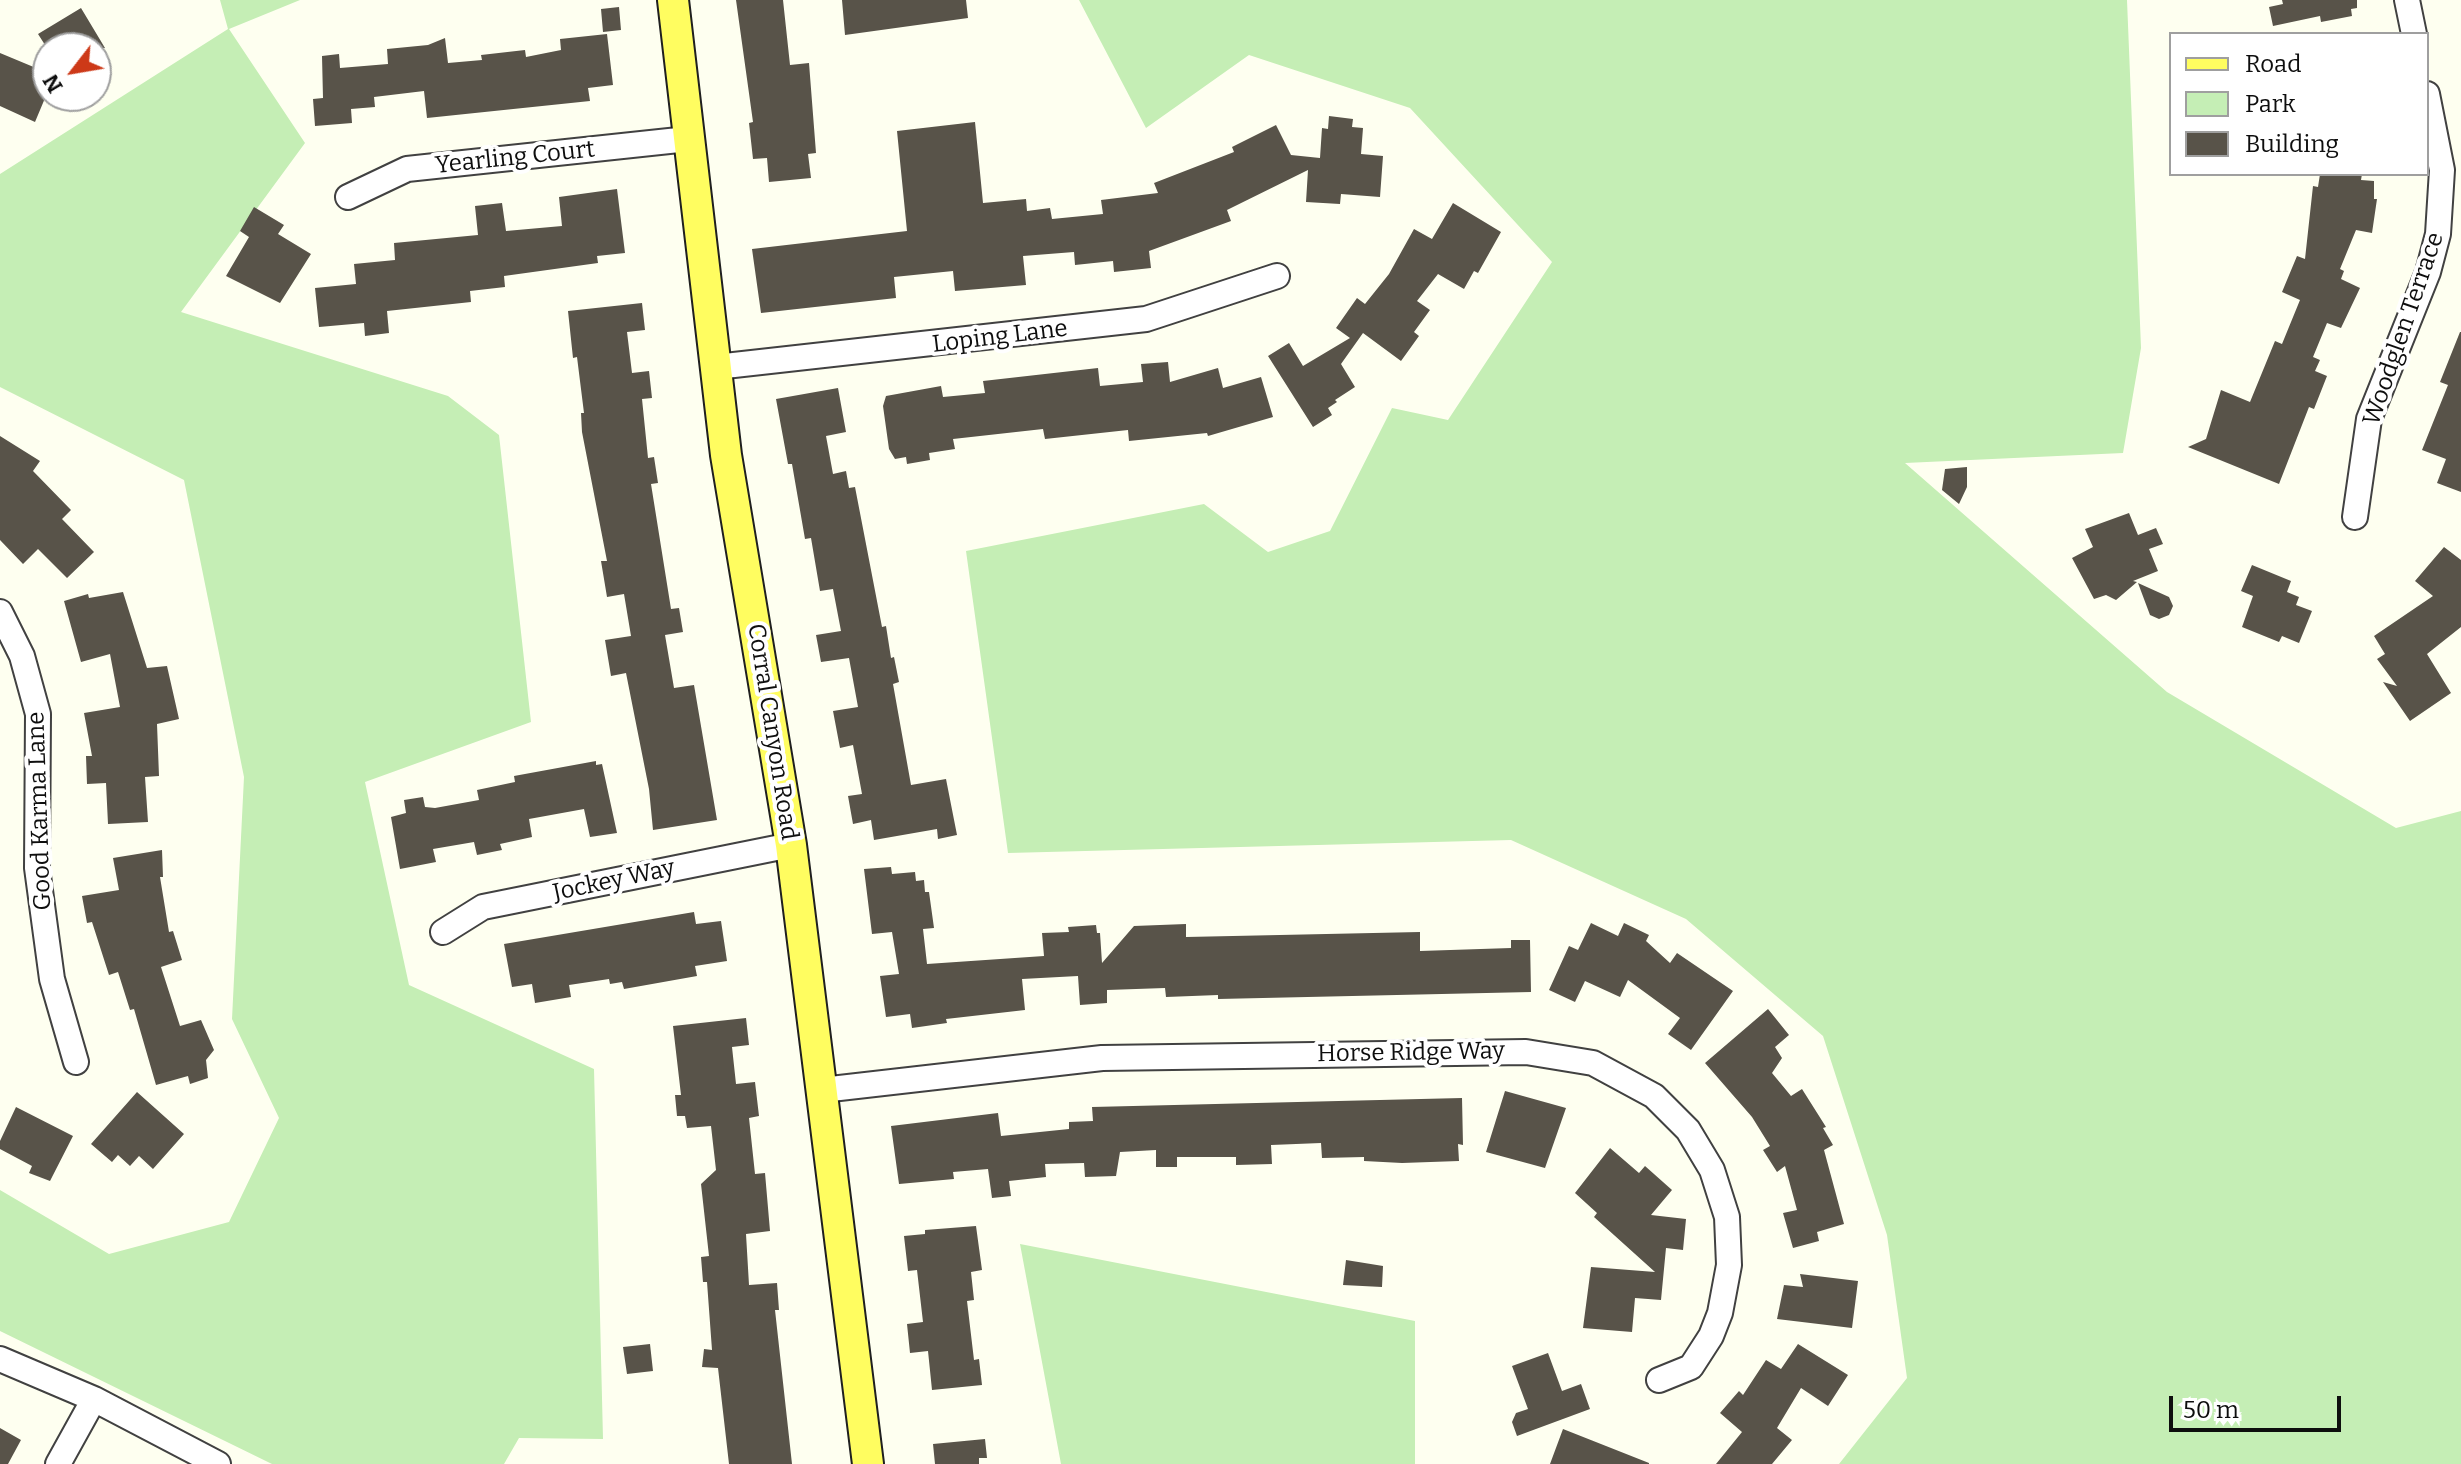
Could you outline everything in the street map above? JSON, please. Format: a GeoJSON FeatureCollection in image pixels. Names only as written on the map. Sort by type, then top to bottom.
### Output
{"type":"FeatureCollection","features":[{"type":"Feature","properties":{"kind":"main road","name":"Corral Canyon Road"},"geometry":{"type":"LineString","coordinates":[[673,0],[728,468],[791,845],[868,1464]]}},
{"type":"Feature","properties":{"kind":"street"},"geometry":{"type":"LineString","coordinates":[[2407,0],[2414,32]]}},
{"type":"Feature","properties":{"kind":"street","name":"Woodglen Terrace"},"geometry":{"type":"LineString","coordinates":[[2355,517],[2369,419],[2428,272],[2438,234],[2442,170],[2429,104]]}},
{"type":"Feature","properties":{"kind":"street","name":"Yearling Court"},"geometry":{"type":"LineString","coordinates":[[348,197],[407,169],[688,139]]}},
{"type":"Feature","properties":{"kind":"street","name":"Loping Lane"},"geometry":{"type":"LineString","coordinates":[[716,367],[1146,319],[1277,276]]}},
{"type":"Feature","properties":{"kind":"street","name":"Good Karma Lane"},"geometry":{"type":"LineString","coordinates":[[0,612],[22,656],[38,714],[37,868],[52,979],[76,1062]]}},
{"type":"Feature","properties":{"kind":"street","name":"Jockey Way"},"geometry":{"type":"LineString","coordinates":[[443,932],[483,907],[791,845]]}},
{"type":"Feature","properties":{"kind":"street","name":"Horse Ridge Way"},"geometry":{"type":"LineString","coordinates":[[822,1090],[1102,1058],[1526,1052],[1593,1063],[1634,1082],[1680,1121],[1712,1170],[1727,1217],[1729,1265],[1720,1313],[1711,1336],[1691,1367],[1659,1380]]}},
{"type":"Feature","properties":{"kind":"street"},"geometry":{"type":"LineString","coordinates":[[0,1359],[94,1399],[218,1464]]}},
{"type":"Feature","properties":{"kind":"street"},"geometry":{"type":"LineString","coordinates":[[58,1464],[94,1399]]}},
{"type":"Feature","properties":{"kind":"green space"},"geometry":{"type":"Polygon","coordinates":[[[220,0],[300,0],[229,29],[305,143],[181,312],[448,396],[499,435],[531,722],[365,782],[409,985],[594,1069],[603,1439],[519,1438],[504,1464],[272,1464],[0,1331],[0,1190],[109,1254],[229,1222],[279,1118],[232,1019],[244,777],[184,480],[0,387],[0,174],[97,112],[112,112],[112,103],[228,29],[220,0]]]}},
{"type":"Feature","properties":{"kind":"green space"},"geometry":{"type":"Polygon","coordinates":[[[1079,0],[2127,0],[2141,348],[2123,453],[1905,463],[2167,692],[2396,828],[2461,811],[2461,1464],[1839,1464],[1907,1378],[1887,1235],[1823,1036],[1686,919],[1511,840],[1008,853],[966,551],[1204,504],[1268,552],[1330,531],[1392,408],[1448,420],[1552,262],[1410,108],[1249,55],[1146,128],[1079,0]]]}},
{"type":"Feature","properties":{"kind":"green space"},"geometry":{"type":"Polygon","coordinates":[[[1020,1244],[1415,1321],[1415,1464],[1061,1464],[1020,1244]]]}},
{"type":"Feature","properties":{"kind":"building"},"geometry":{"type":"Polygon","coordinates":[[[736,0],[783,0],[790,65],[809,63],[816,153],[808,154],[811,178],[769,182],[767,158],[753,159],[749,123],[753,122],[736,0]]]}},
{"type":"Feature","properties":{"kind":"building"},"geometry":{"type":"Polygon","coordinates":[[[842,0],[966,0],[968,18],[845,35],[842,0]]]}},
{"type":"Feature","properties":{"kind":"building"},"geometry":{"type":"Polygon","coordinates":[[[2282,0],[2357,0],[2357,8],[2351,9],[2352,16],[2321,22],[2320,16],[2273,26],[2269,7],[2283,4],[2282,0]]]}},
{"type":"Feature","properties":{"kind":"building"},"geometry":{"type":"Polygon","coordinates":[[[619,7],[621,30],[603,32],[601,9],[619,7]]]}},
{"type":"Feature","properties":{"kind":"building"},"geometry":{"type":"Polygon","coordinates":[[[81,8],[95,32],[41,32],[81,8]]]}},
{"type":"Feature","properties":{"kind":"building"},"geometry":{"type":"Polygon","coordinates":[[[607,34],[613,85],[588,88],[590,101],[427,118],[424,91],[374,97],[375,107],[351,109],[352,123],[315,126],[313,99],[323,98],[322,56],[339,54],[340,68],[388,64],[387,49],[428,45],[445,38],[448,63],[482,60],[481,55],[525,50],[526,57],[561,50],[560,39],[607,34]]]}},
{"type":"Feature","properties":{"kind":"building"},"geometry":{"type":"Polygon","coordinates":[[[0,53],[32,66],[32,112],[39,112],[35,122],[0,106],[0,53]]]}},
{"type":"Feature","properties":{"kind":"building"},"geometry":{"type":"Polygon","coordinates":[[[1329,116],[1353,119],[1352,127],[1363,128],[1361,154],[1383,156],[1380,197],[1341,194],[1340,204],[1306,202],[1308,170],[1227,210],[1231,221],[1149,251],[1151,268],[1114,272],[1113,261],[1075,265],[1074,252],[1023,256],[1026,285],[955,291],[953,271],[894,277],[896,298],[761,313],[752,249],[907,231],[897,131],[975,122],[983,203],[1026,199],[1027,211],[1050,208],[1052,219],[1103,214],[1101,200],[1158,193],[1154,183],[1234,152],[1232,147],[1276,125],[1291,155],[1320,158],[1322,128],[1328,129],[1329,116]]]}},
{"type":"Feature","properties":{"kind":"building"},"geometry":{"type":"Polygon","coordinates":[[[2320,176],[2362,176],[2361,180],[2374,181],[2374,199],[2377,199],[2372,233],[2356,230],[2340,269],[2344,271],[2341,279],[2360,288],[2341,328],[2327,323],[2313,357],[2320,360],[2315,371],[2327,376],[2314,409],[2309,407],[2279,484],[2188,447],[2206,439],[2221,390],[2250,402],[2275,341],[2282,344],[2300,300],[2282,292],[2297,256],[2305,259],[2313,186],[2318,187],[2320,176]]]}},
{"type":"Feature","properties":{"kind":"building"},"geometry":{"type":"Polygon","coordinates":[[[617,189],[625,253],[597,256],[598,263],[504,276],[505,287],[470,291],[471,302],[387,311],[389,333],[365,336],[364,323],[319,327],[315,288],[356,284],[354,264],[395,260],[394,243],[478,235],[475,206],[502,203],[506,231],[562,226],[559,197],[617,189]]]}},
{"type":"Feature","properties":{"kind":"building"},"geometry":{"type":"Polygon","coordinates":[[[1453,203],[1501,232],[1478,273],[1474,271],[1464,289],[1438,274],[1417,301],[1430,310],[1414,332],[1419,336],[1401,361],[1363,333],[1341,364],[1355,387],[1328,408],[1332,415],[1313,427],[1268,356],[1289,343],[1303,366],[1350,338],[1336,328],[1357,298],[1365,304],[1389,274],[1414,229],[1432,239],[1453,203]]]}},
{"type":"Feature","properties":{"kind":"building"},"geometry":{"type":"Polygon","coordinates":[[[254,207],[284,225],[278,234],[311,254],[280,303],[226,276],[249,237],[240,231],[254,207]]]}},
{"type":"Feature","properties":{"kind":"building"},"geometry":{"type":"Polygon","coordinates":[[[642,303],[645,330],[627,332],[632,373],[649,371],[652,398],[642,399],[648,458],[654,457],[658,483],[651,484],[671,609],[679,608],[683,632],[665,635],[674,688],[694,685],[717,820],[653,830],[649,789],[626,673],[611,676],[605,640],[631,636],[624,594],[607,597],[601,561],[607,561],[582,432],[581,413],[584,413],[568,311],[642,303]]]}},
{"type":"Feature","properties":{"kind":"building"},"geometry":{"type":"Polygon","coordinates":[[[2460,332],[2461,492],[2437,483],[2446,459],[2422,450],[2448,385],[2440,382],[2460,332]]]}},
{"type":"Feature","properties":{"kind":"building"},"geometry":{"type":"Polygon","coordinates":[[[1168,362],[1170,382],[1218,368],[1223,388],[1261,377],[1273,417],[1208,436],[1207,433],[1129,441],[1128,430],[1045,439],[1043,429],[953,439],[955,449],[929,453],[930,460],[907,464],[906,457],[895,459],[889,449],[883,406],[886,396],[941,386],[943,397],[985,393],[983,381],[1098,368],[1100,386],[1143,382],[1141,364],[1168,362]]]}},
{"type":"Feature","properties":{"kind":"building"},"geometry":{"type":"Polygon","coordinates":[[[838,388],[846,432],[826,436],[833,474],[846,471],[849,488],[855,487],[882,627],[886,626],[899,682],[893,684],[911,785],[946,779],[957,835],[938,839],[937,829],[874,840],[871,820],[853,824],[848,796],[862,794],[853,745],[840,748],[833,711],[858,707],[849,658],[821,662],[816,635],[841,631],[833,589],[820,591],[811,538],[805,539],[792,464],[788,464],[776,399],[838,388]]]}},
{"type":"Feature","properties":{"kind":"building"},"geometry":{"type":"Polygon","coordinates":[[[0,436],[40,461],[33,471],[71,510],[62,519],[94,552],[67,578],[38,549],[23,564],[0,540],[0,436]]]}},
{"type":"Feature","properties":{"kind":"building"},"geometry":{"type":"Polygon","coordinates":[[[1967,467],[1967,487],[1959,504],[1942,490],[1945,469],[1967,467]]]}},
{"type":"Feature","properties":{"kind":"building"},"geometry":{"type":"Polygon","coordinates":[[[2129,513],[2138,535],[2156,528],[2163,544],[2149,549],[2158,571],[2133,581],[2137,582],[2116,600],[2106,595],[2094,599],[2072,558],[2093,547],[2085,529],[2129,513]]]}},
{"type":"Feature","properties":{"kind":"building"},"geometry":{"type":"Polygon","coordinates":[[[2444,547],[2461,560],[2461,627],[2427,654],[2451,693],[2410,721],[2383,682],[2397,686],[2377,659],[2385,654],[2374,636],[2433,596],[2415,581],[2444,547]]]}},
{"type":"Feature","properties":{"kind":"building"},"geometry":{"type":"Polygon","coordinates":[[[2252,565],[2291,581],[2287,592],[2299,597],[2296,605],[2312,611],[2299,643],[2282,636],[2279,642],[2242,627],[2253,596],[2241,591],[2252,565]]]}},
{"type":"Feature","properties":{"kind":"building"},"geometry":{"type":"Polygon","coordinates":[[[2138,583],[2169,597],[2173,606],[2169,615],[2159,619],[2150,615],[2138,583]]]}},
{"type":"Feature","properties":{"kind":"building"},"geometry":{"type":"Polygon","coordinates":[[[123,592],[147,668],[167,666],[179,719],[157,724],[159,776],[145,777],[148,822],[108,824],[106,783],[87,784],[86,756],[92,756],[84,713],[120,707],[110,654],[81,662],[64,601],[88,594],[89,598],[123,592]]]}},
{"type":"Feature","properties":{"kind":"building"},"geometry":{"type":"Polygon","coordinates":[[[596,761],[596,765],[602,764],[617,833],[590,837],[584,809],[529,819],[532,837],[500,844],[502,850],[477,855],[474,842],[433,849],[436,862],[400,869],[391,817],[406,813],[404,800],[423,797],[425,807],[435,808],[479,800],[477,790],[515,782],[514,776],[596,761]]]}},
{"type":"Feature","properties":{"kind":"building"},"geometry":{"type":"Polygon","coordinates":[[[162,850],[163,877],[160,877],[169,932],[173,931],[182,960],[161,967],[180,1026],[201,1020],[214,1050],[206,1060],[208,1078],[190,1084],[188,1076],[156,1085],[134,1009],[130,1010],[118,972],[109,975],[92,922],[87,923],[82,896],[119,890],[113,858],[162,850]]]}},
{"type":"Feature","properties":{"kind":"building"},"geometry":{"type":"Polygon","coordinates":[[[891,867],[892,874],[915,872],[916,881],[924,880],[925,892],[929,892],[934,928],[923,929],[927,964],[1044,956],[1042,933],[1069,932],[1068,927],[1096,925],[1097,933],[1100,933],[1102,963],[1134,926],[1186,924],[1186,937],[1420,932],[1420,951],[1511,948],[1511,940],[1530,940],[1531,992],[1218,999],[1218,995],[1166,997],[1165,988],[1107,990],[1107,1003],[1080,1005],[1078,976],[1022,979],[1025,1010],[946,1019],[947,1023],[912,1028],[910,1014],[886,1017],[880,976],[899,974],[892,932],[872,934],[864,869],[891,867]]]}},
{"type":"Feature","properties":{"kind":"building"},"geometry":{"type":"Polygon","coordinates":[[[694,912],[696,924],[721,921],[727,961],[695,966],[697,976],[624,989],[622,982],[610,984],[609,979],[569,985],[571,997],[535,1003],[532,984],[512,987],[504,944],[694,912]]]}},
{"type":"Feature","properties":{"kind":"building"},"geometry":{"type":"Polygon","coordinates":[[[1591,923],[1618,936],[1624,923],[1649,935],[1646,941],[1670,963],[1677,953],[1733,991],[1691,1050],[1668,1034],[1680,1018],[1628,980],[1620,997],[1585,981],[1575,1002],[1549,990],[1569,946],[1578,950],[1591,923]]]}},
{"type":"Feature","properties":{"kind":"building"},"geometry":{"type":"Polygon","coordinates":[[[1768,1009],[1789,1035],[1775,1047],[1782,1058],[1772,1073],[1791,1096],[1802,1089],[1826,1127],[1823,1128],[1833,1145],[1824,1150],[1844,1224],[1817,1232],[1819,1241],[1793,1248],[1783,1213],[1797,1210],[1785,1166],[1777,1172],[1763,1150],[1770,1146],[1752,1117],[1705,1063],[1768,1009]]]}},
{"type":"Feature","properties":{"kind":"building"},"geometry":{"type":"Polygon","coordinates":[[[746,1018],[749,1045],[732,1047],[736,1084],[755,1082],[759,1116],[749,1118],[755,1174],[765,1173],[770,1231],[746,1234],[749,1285],[777,1283],[779,1310],[775,1310],[792,1464],[729,1464],[718,1368],[702,1367],[704,1349],[712,1350],[707,1282],[703,1282],[701,1257],[709,1256],[701,1184],[716,1170],[711,1126],[687,1128],[685,1116],[677,1116],[675,1095],[681,1095],[673,1026],[746,1018]]]}},
{"type":"Feature","properties":{"kind":"building"},"geometry":{"type":"Polygon","coordinates":[[[1505,1091],[1566,1108],[1545,1168],[1486,1152],[1505,1091]]]}},
{"type":"Feature","properties":{"kind":"building"},"geometry":{"type":"Polygon","coordinates":[[[137,1092],[184,1134],[153,1169],[139,1156],[130,1166],[118,1155],[112,1162],[91,1144],[137,1092]]]}},
{"type":"Feature","properties":{"kind":"building"},"geometry":{"type":"Polygon","coordinates":[[[1462,1098],[1463,1145],[1458,1144],[1459,1161],[1402,1163],[1364,1161],[1364,1157],[1322,1158],[1321,1143],[1271,1145],[1272,1164],[1236,1165],[1236,1157],[1177,1157],[1177,1167],[1156,1167],[1156,1150],[1120,1152],[1116,1176],[1085,1177],[1084,1163],[1045,1164],[1046,1177],[1009,1181],[1011,1196],[992,1198],[988,1169],[953,1172],[954,1179],[899,1184],[891,1126],[998,1113],[1001,1136],[1069,1129],[1069,1122],[1093,1121],[1092,1107],[1462,1098]]]}},
{"type":"Feature","properties":{"kind":"building"},"geometry":{"type":"Polygon","coordinates":[[[16,1107],[73,1136],[50,1181],[29,1173],[32,1166],[0,1149],[0,1141],[16,1107]]]}},
{"type":"Feature","properties":{"kind":"building"},"geometry":{"type":"Polygon","coordinates":[[[1610,1148],[1639,1173],[1645,1166],[1672,1190],[1651,1215],[1686,1219],[1683,1250],[1666,1248],[1661,1300],[1635,1298],[1632,1332],[1583,1328],[1591,1267],[1655,1272],[1594,1217],[1597,1213],[1575,1193],[1610,1148]]]}},
{"type":"Feature","properties":{"kind":"building"},"geometry":{"type":"Polygon","coordinates":[[[976,1226],[982,1270],[971,1272],[974,1300],[967,1301],[974,1360],[979,1359],[982,1385],[932,1390],[928,1351],[910,1353],[907,1324],[923,1322],[917,1270],[908,1271],[904,1236],[925,1234],[925,1230],[976,1226]]]}},
{"type":"Feature","properties":{"kind":"building"},"geometry":{"type":"Polygon","coordinates":[[[1346,1260],[1383,1266],[1382,1287],[1343,1285],[1346,1260]]]}},
{"type":"Feature","properties":{"kind":"building"},"geometry":{"type":"Polygon","coordinates":[[[1800,1274],[1858,1281],[1852,1328],[1777,1319],[1784,1285],[1803,1287],[1800,1274]]]}},
{"type":"Feature","properties":{"kind":"building"},"geometry":{"type":"Polygon","coordinates":[[[650,1344],[653,1371],[627,1374],[623,1347],[650,1344]]]}},
{"type":"Feature","properties":{"kind":"building"},"geometry":{"type":"Polygon","coordinates":[[[1798,1344],[1848,1375],[1828,1406],[1801,1388],[1777,1428],[1792,1440],[1772,1464],[1716,1464],[1742,1432],[1720,1413],[1739,1391],[1743,1395],[1766,1360],[1781,1369],[1798,1344]]]}},
{"type":"Feature","properties":{"kind":"building"},"geometry":{"type":"Polygon","coordinates":[[[1548,1353],[1562,1391],[1581,1384],[1590,1409],[1517,1436],[1512,1422],[1516,1413],[1528,1409],[1512,1366],[1548,1353]]]}},
{"type":"Feature","properties":{"kind":"building"},"geometry":{"type":"Polygon","coordinates":[[[0,1428],[21,1440],[8,1464],[0,1464],[0,1428]]]}},
{"type":"Feature","properties":{"kind":"building"},"geometry":{"type":"Polygon","coordinates":[[[1563,1429],[1649,1463],[1649,1464],[1550,1464],[1563,1429]]]}},
{"type":"Feature","properties":{"kind":"building"},"geometry":{"type":"Polygon","coordinates":[[[985,1439],[987,1458],[979,1458],[979,1464],[935,1464],[933,1444],[985,1439]]]}}]}
